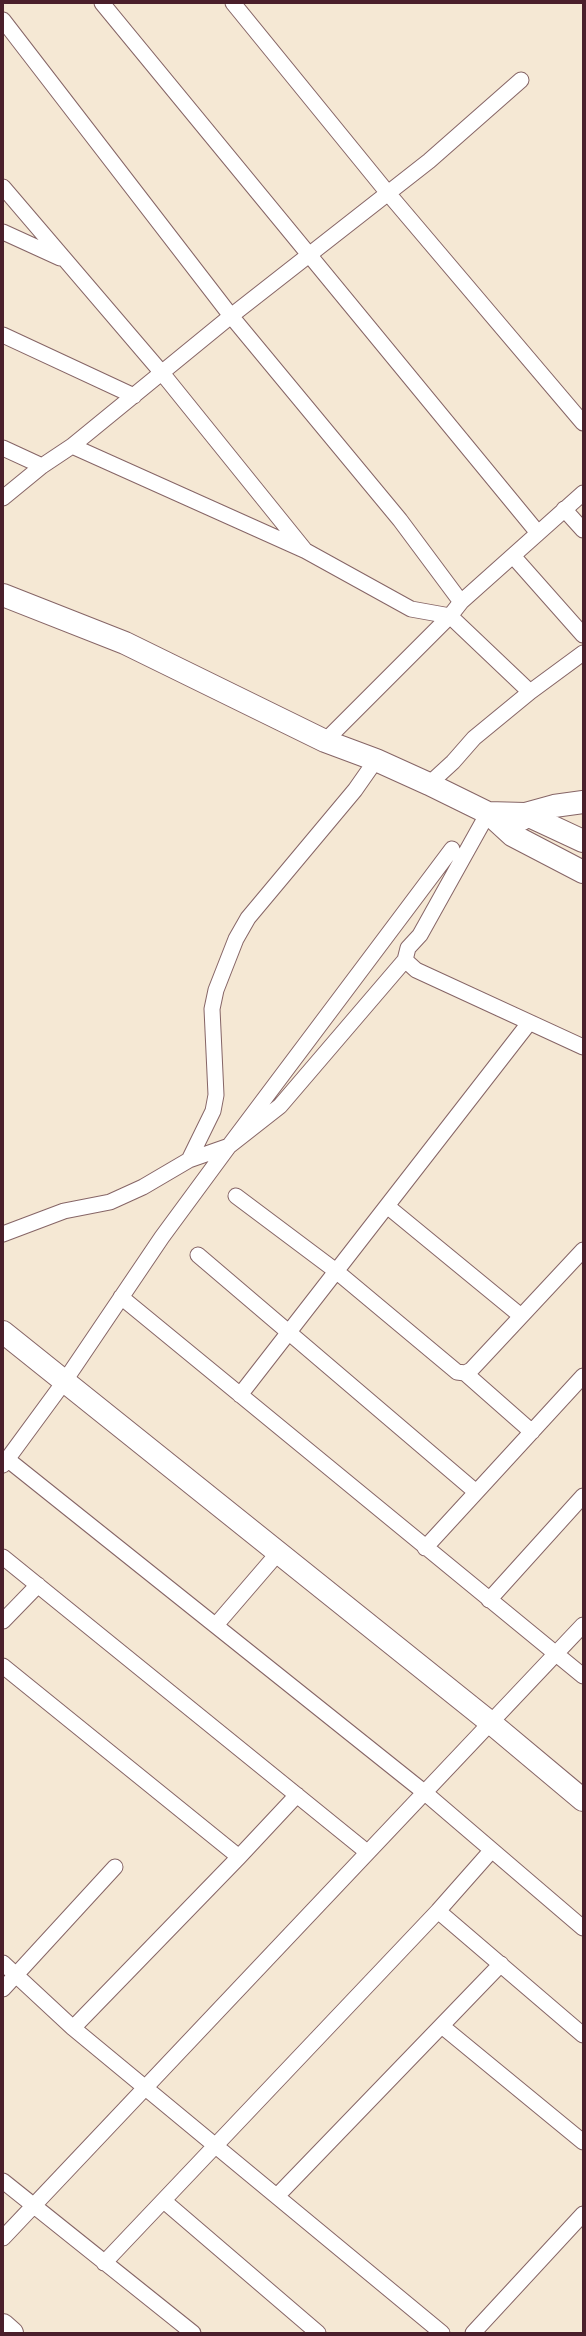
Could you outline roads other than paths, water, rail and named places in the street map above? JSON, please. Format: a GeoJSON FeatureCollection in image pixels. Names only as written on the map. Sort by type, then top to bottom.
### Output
{"type":"FeatureCollection","features":[{"type":"Feature","properties":{"kind":"street"},"geometry":{"type":"LineString","coordinates":[[102,3],[538,533]]}},
{"type":"Feature","properties":{"kind":"street"},"geometry":{"type":"LineString","coordinates":[[233,3],[387,192],[583,423]]}},
{"type":"Feature","properties":{"kind":"street"},"geometry":{"type":"LineString","coordinates":[[3,20],[231,316],[400,520],[461,602]]}},
{"type":"Feature","properties":{"kind":"street"},"geometry":{"type":"LineString","coordinates":[[3,498],[42,466],[72,446],[231,316],[428,161],[521,80]]}},
{"type":"Feature","properties":{"kind":"street"},"geometry":{"type":"LineString","coordinates":[[3,187],[162,373],[306,550]]}},
{"type":"Feature","properties":{"kind":"street"},"geometry":{"type":"LineString","coordinates":[[3,232],[65,261]]}},
{"type":"Feature","properties":{"kind":"street"},"geometry":{"type":"LineString","coordinates":[[3,335],[134,396]]}},
{"type":"Feature","properties":{"kind":"street"},"geometry":{"type":"LineString","coordinates":[[72,446],[306,550],[410,609],[450,616],[530,692]]}},
{"type":"Feature","properties":{"kind":"street"},"geometry":{"type":"LineString","coordinates":[[3,448],[42,466]]}},
{"type":"Feature","properties":{"kind":"street"},"geometry":{"type":"LineString","coordinates":[[325,741],[450,616],[461,602],[583,493]]}},
{"type":"Feature","properties":{"kind":"street"},"geometry":{"type":"LineString","coordinates":[[564,509],[583,530]]}},
{"type":"Feature","properties":{"kind":"street"},"geometry":{"type":"LineString","coordinates":[[513,556],[583,635]]}},
{"type":"Feature","properties":{"kind":"street"},"geometry":{"type":"LineString","coordinates":[[3,595],[125,643],[325,741],[376,760],[429,784],[488,813],[512,836],[583,872]]}},
{"type":"Feature","properties":{"kind":"street"},"geometry":{"type":"LineString","coordinates":[[429,784],[453,762],[474,738],[530,692],[583,653]]}},
{"type":"Feature","properties":{"kind":"street"},"geometry":{"type":"LineString","coordinates":[[189,1160],[214,1106],[216,1088],[212,1009],[216,990],[236,938],[248,918],[355,790],[376,760]]}},
{"type":"Feature","properties":{"kind":"street"},"geometry":{"type":"LineString","coordinates":[[488,813],[525,814],[554,806],[583,802]]}},
{"type":"Feature","properties":{"kind":"street"},"geometry":{"type":"LineString","coordinates":[[3,1234],[64,1211],[110,1202],[142,1187],[189,1160],[229,1146],[280,1106],[405,960],[408,948],[420,935],[488,813]]}},
{"type":"Feature","properties":{"kind":"street"},"geometry":{"type":"LineString","coordinates":[[512,836],[525,814]]}},
{"type":"Feature","properties":{"kind":"street"},"geometry":{"type":"LineString","coordinates":[[525,814],[583,841]]}},
{"type":"Feature","properties":{"kind":"street"},"geometry":{"type":"LineString","coordinates":[[452,849],[229,1146],[121,1297],[64,1382],[5,1462],[216,1626],[424,1792],[491,1851],[583,1928]]}},
{"type":"Feature","properties":{"kind":"street"},"geometry":{"type":"LineString","coordinates":[[405,960],[416,970],[583,1047]]}},
{"type":"Feature","properties":{"kind":"street"},"geometry":{"type":"LineString","coordinates":[[240,1395],[529,1023]]}},
{"type":"Feature","properties":{"kind":"street"},"geometry":{"type":"LineString","coordinates":[[236,1196],[336,1271],[457,1372],[465,1374],[532,1432]]}},
{"type":"Feature","properties":{"kind":"street"},"geometry":{"type":"LineString","coordinates":[[387,1206],[521,1316]]}},
{"type":"Feature","properties":{"kind":"street"},"geometry":{"type":"LineString","coordinates":[[465,1374],[471,1370],[583,1250]]}},
{"type":"Feature","properties":{"kind":"street"},"geometry":{"type":"LineString","coordinates":[[198,1255],[288,1334],[476,1492]]}},
{"type":"Feature","properties":{"kind":"street"},"geometry":{"type":"LineString","coordinates":[[121,1297],[425,1548],[489,1600],[557,1652],[583,1676]]}},
{"type":"Feature","properties":{"kind":"street"},"geometry":{"type":"LineString","coordinates":[[3,1332],[491,1723],[583,1800]]}},
{"type":"Feature","properties":{"kind":"street"},"geometry":{"type":"LineString","coordinates":[[425,1548],[583,1376]]}},
{"type":"Feature","properties":{"kind":"street"},"geometry":{"type":"LineString","coordinates":[[489,1600],[583,1496]]}},
{"type":"Feature","properties":{"kind":"street"},"geometry":{"type":"LineString","coordinates":[[216,1626],[278,1553]]}},
{"type":"Feature","properties":{"kind":"street"},"geometry":{"type":"LineString","coordinates":[[3,1557],[367,1852]]}},
{"type":"Feature","properties":{"kind":"street"},"geometry":{"type":"LineString","coordinates":[[3,1621],[38,1585]]}},
{"type":"Feature","properties":{"kind":"street"},"geometry":{"type":"LineString","coordinates":[[3,2238],[145,2086],[583,1625]]}},
{"type":"Feature","properties":{"kind":"street"},"geometry":{"type":"LineString","coordinates":[[3,1666],[239,1857]]}},
{"type":"Feature","properties":{"kind":"street"},"geometry":{"type":"LineString","coordinates":[[72,2028],[239,1857],[297,1795]]}},
{"type":"Feature","properties":{"kind":"street"},"geometry":{"type":"LineString","coordinates":[[104,2263],[438,1911],[491,1851]]}},
{"type":"Feature","properties":{"kind":"street"},"geometry":{"type":"LineString","coordinates":[[3,1989],[18,1975],[115,1867]]}},
{"type":"Feature","properties":{"kind":"street"},"geometry":{"type":"LineString","coordinates":[[438,1911],[583,2035]]}},
{"type":"Feature","properties":{"kind":"street"},"geometry":{"type":"LineString","coordinates":[[3,1963],[18,1975],[72,2028],[145,2086],[442,2333]]}},
{"type":"Feature","properties":{"kind":"street"},"geometry":{"type":"LineString","coordinates":[[277,2196],[443,2027],[501,1964]]}},
{"type":"Feature","properties":{"kind":"street"},"geometry":{"type":"LineString","coordinates":[[443,2027],[583,2142]]}},
{"type":"Feature","properties":{"kind":"street"},"geometry":{"type":"LineString","coordinates":[[3,2181],[32,2206],[193,2333]]}},
{"type":"Feature","properties":{"kind":"street"},"geometry":{"type":"LineString","coordinates":[[164,2201],[318,2333]]}},
{"type":"Feature","properties":{"kind":"street"},"geometry":{"type":"LineString","coordinates":[[473,2333],[583,2214]]}},
{"type":"Feature","properties":{"kind":"street"},"geometry":{"type":"LineString","coordinates":[[3,2326],[12,2333]]}}]}
